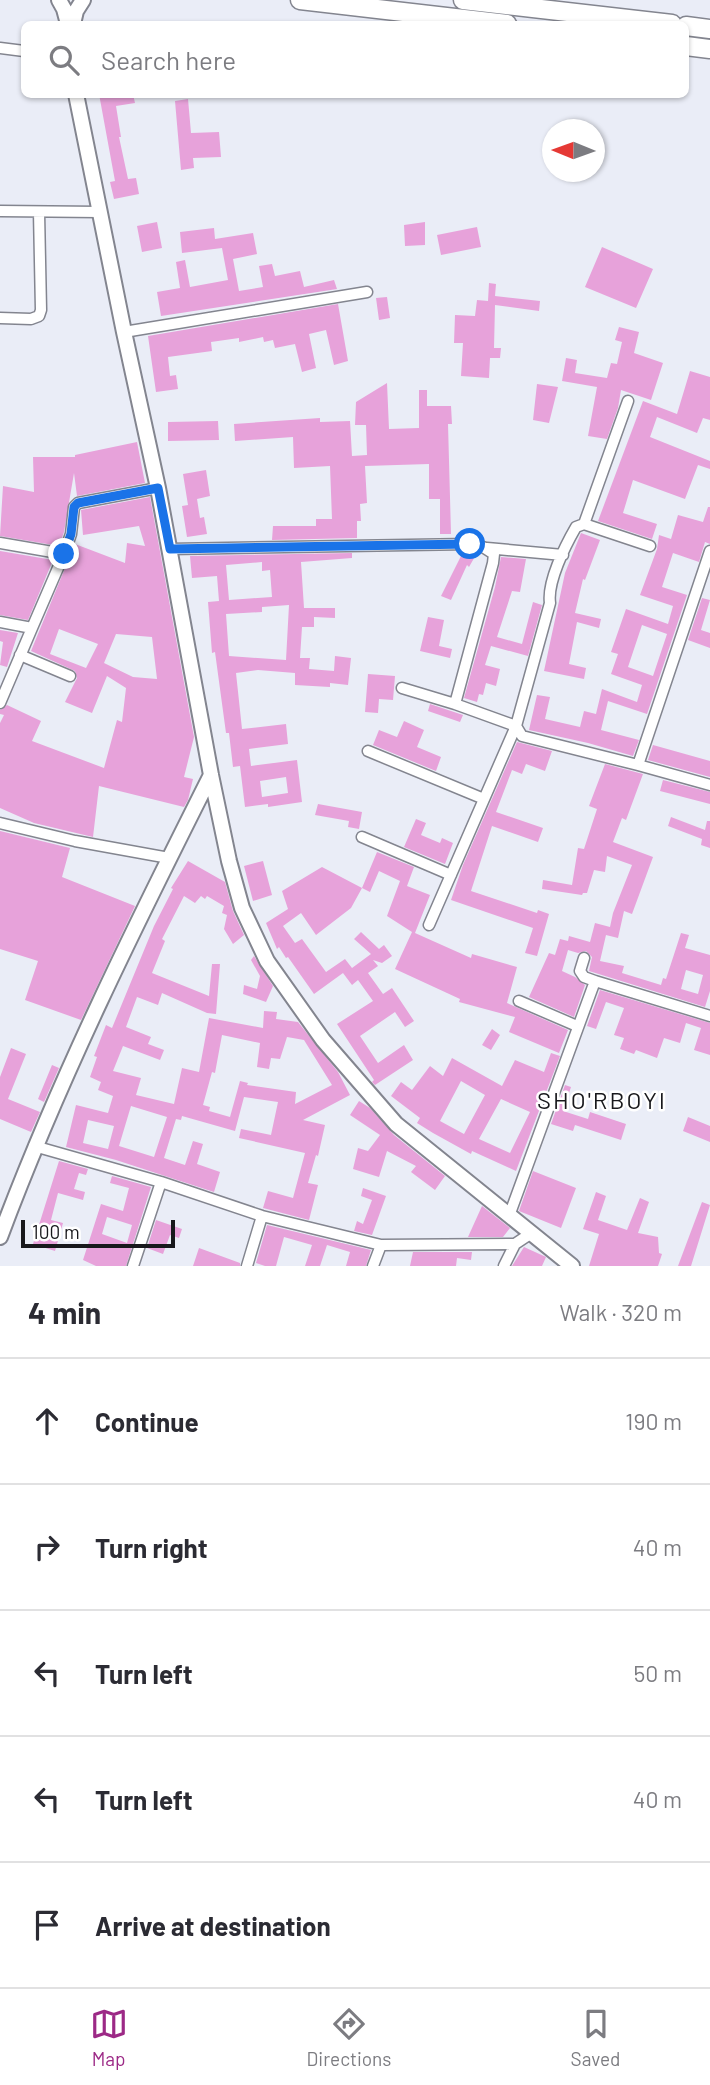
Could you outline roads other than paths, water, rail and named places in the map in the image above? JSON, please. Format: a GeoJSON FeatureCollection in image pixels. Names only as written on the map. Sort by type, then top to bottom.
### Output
{"type":"FeatureCollection","features":[{"type":"Feature","properties":{"kind":"highway"},"geometry":{"type":"LineString","coordinates":[[300,0],[481,21]]}},
{"type":"Feature","properties":{"kind":"highway"},"geometry":{"type":"LineString","coordinates":[[463,0],[556,5],[654,21]]}},
{"type":"Feature","properties":{"kind":"highway"},"geometry":{"type":"LineString","coordinates":[[689,26],[710,29]]}},
{"type":"Feature","properties":{"kind":"highway"},"geometry":{"type":"LineString","coordinates":[[689,46],[710,49]]}},
{"type":"Feature","properties":{"kind":"street"},"geometry":{"type":"LineString","coordinates":[[59,0],[70,21]]}},
{"type":"Feature","properties":{"kind":"street"},"geometry":{"type":"LineString","coordinates":[[72,21],[83,0]]}},
{"type":"Feature","properties":{"kind":"street"},"geometry":{"type":"LineString","coordinates":[[0,48],[21,51]]}},
{"type":"Feature","properties":{"kind":"street"},"geometry":{"type":"LineString","coordinates":[[77,98],[158,488],[211,775],[242,908],[267,961],[323,1040],[396,1124],[572,1266]]}},
{"type":"Feature","properties":{"kind":"street"},"geometry":{"type":"LineString","coordinates":[[0,211],[100,212]]}},
{"type":"Feature","properties":{"kind":"street"},"geometry":{"type":"LineString","coordinates":[[0,318],[31,319],[39,316],[39,212]]}},
{"type":"Feature","properties":{"kind":"street"},"geometry":{"type":"LineString","coordinates":[[124,332],[367,292]]}},
{"type":"Feature","properties":{"kind":"street"},"geometry":{"type":"LineString","coordinates":[[584,524],[628,401]]}},
{"type":"Feature","properties":{"kind":"street"},"geometry":{"type":"LineString","coordinates":[[0,703],[64,554],[71,534],[74,507],[78,503],[158,488]]}},
{"type":"Feature","properties":{"kind":"street"},"geometry":{"type":"LineString","coordinates":[[429,925],[516,726],[550,603],[549,592],[576,527],[584,524],[650,546]]}},
{"type":"Feature","properties":{"kind":"street"},"geometry":{"type":"LineString","coordinates":[[0,543],[64,554]]}},
{"type":"Feature","properties":{"kind":"street"},"geometry":{"type":"LineString","coordinates":[[170,549],[470,544],[563,555]]}},
{"type":"Feature","properties":{"kind":"street"},"geometry":{"type":"LineString","coordinates":[[455,704],[494,563],[494,554],[483,547]]}},
{"type":"Feature","properties":{"kind":"street"},"geometry":{"type":"LineString","coordinates":[[638,765],[708,566],[710,551]]}},
{"type":"Feature","properties":{"kind":"street"},"geometry":{"type":"LineString","coordinates":[[0,622],[32,628]]}},
{"type":"Feature","properties":{"kind":"street"},"geometry":{"type":"LineString","coordinates":[[20,655],[70,676]]}},
{"type":"Feature","properties":{"kind":"street"},"geometry":{"type":"LineString","coordinates":[[402,688],[516,726],[522,736],[710,785]]}},
{"type":"Feature","properties":{"kind":"street"},"geometry":{"type":"LineString","coordinates":[[368,751],[484,799]]}},
{"type":"Feature","properties":{"kind":"street"},"geometry":{"type":"LineString","coordinates":[[0,1237],[34,1146],[169,858],[211,775]]}},
{"type":"Feature","properties":{"kind":"street"},"geometry":{"type":"LineString","coordinates":[[0,823],[75,842],[169,858]]}},
{"type":"Feature","properties":{"kind":"street"},"geometry":{"type":"LineString","coordinates":[[362,836],[451,875]]}},
{"type":"Feature","properties":{"kind":"street"},"geometry":{"type":"LineString","coordinates":[[584,958],[580,971],[584,977],[710,1016]]}},
{"type":"Feature","properties":{"kind":"street"},"geometry":{"type":"LineString","coordinates":[[509,1216],[595,981]]}},
{"type":"Feature","properties":{"kind":"street"},"geometry":{"type":"LineString","coordinates":[[519,1001],[577,1026]]}},
{"type":"Feature","properties":{"kind":"street"},"geometry":{"type":"LineString","coordinates":[[34,1146],[161,1182],[262,1216],[381,1245],[515,1244]]}},
{"type":"Feature","properties":{"kind":"street"},"geometry":{"type":"LineString","coordinates":[[133,1266],[161,1182]]}},
{"type":"Feature","properties":{"kind":"street"},"geometry":{"type":"LineString","coordinates":[[247,1266],[262,1216]]}},
{"type":"Feature","properties":{"kind":"street"},"geometry":{"type":"LineString","coordinates":[[504,1266],[515,1244],[530,1234]]}},
{"type":"Feature","properties":{"kind":"street"},"geometry":{"type":"LineString","coordinates":[[373,1266],[381,1245]]}},
{"type":"Feature","properties":{"kind":"district","name":"SHO'RBOYI"},"geometry":{"type":"Point","coordinates":[602,1101]}}]}
